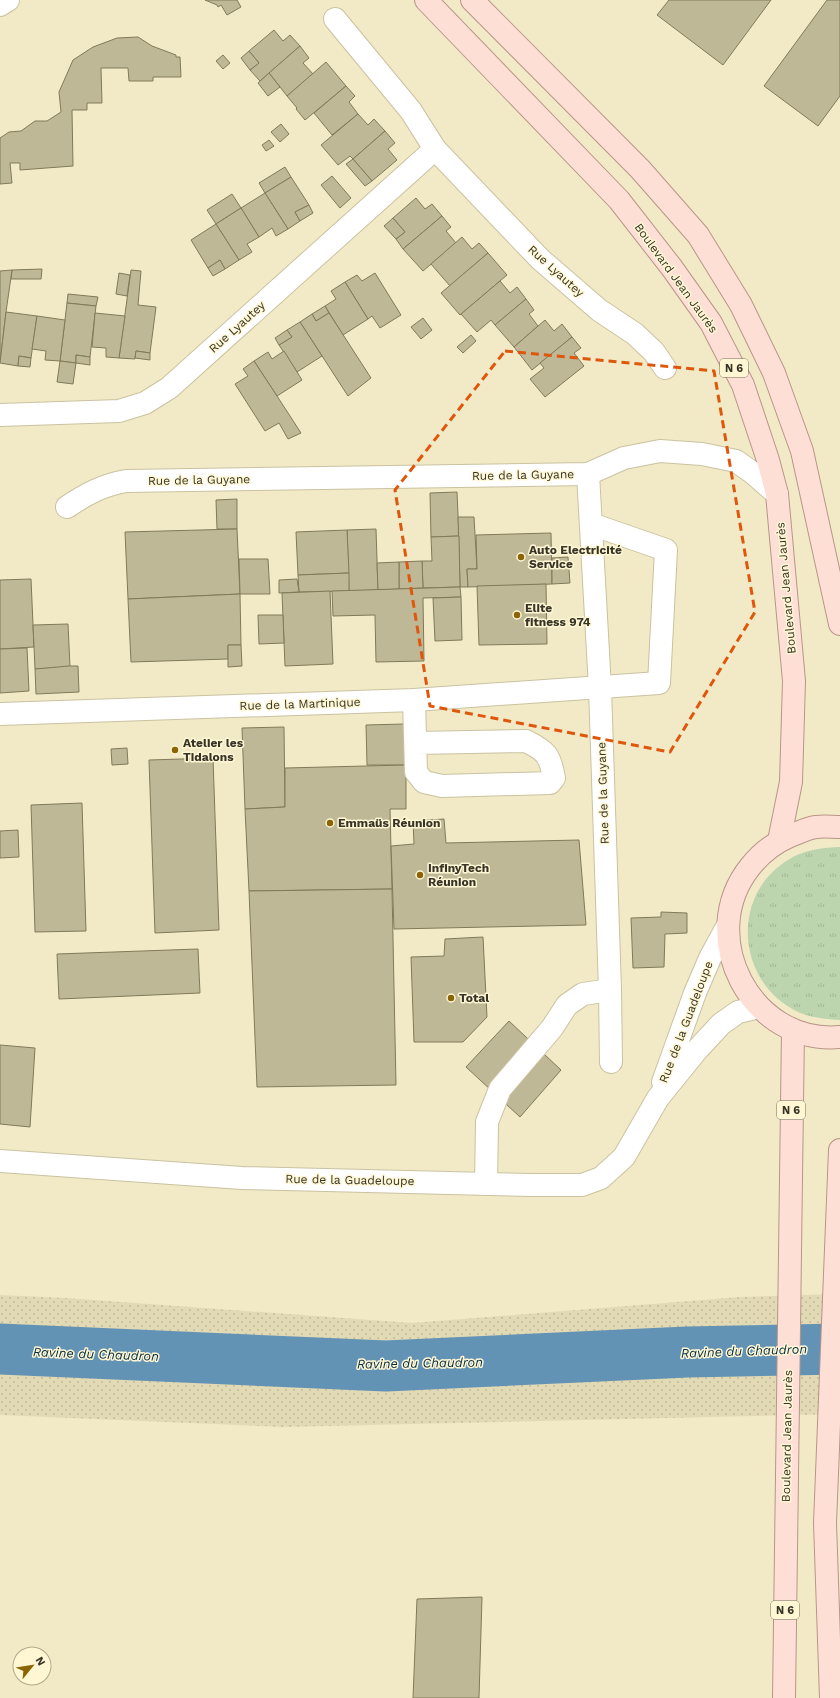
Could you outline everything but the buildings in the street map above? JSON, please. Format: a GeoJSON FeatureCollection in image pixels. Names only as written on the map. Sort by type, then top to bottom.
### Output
{"type":"FeatureCollection","features":[{"type":"Feature","properties":{"kind":"main road","name":"Boulevard Jean Jaurès"},"geometry":{"type":"LineString","coordinates":[[426,0],[619,200],[672,268],[712,323],[743,385],[768,460],[777,494],[794,682],[791,782],[779,841]]}},
{"type":"Feature","properties":{"kind":"main road","name":"N 6"},"geometry":{"type":"LineString","coordinates":[[472,0],[640,169],[698,235],[741,305],[774,373],[802,452],[840,624]]}},
{"type":"Feature","properties":{"kind":"main road"},"geometry":{"type":"LineString","coordinates":[[840,827],[814,827],[779,841],[759,856],[743,876],[732,900],[728,925],[730,954],[741,982],[759,1007],[775,1020],[793,1030],[826,1038],[840,1037]]}},
{"type":"Feature","properties":{"kind":"main road","name":"Boulevard Jean Jaurès"},"geometry":{"type":"LineString","coordinates":[[784,1698],[793,1030]]}},
{"type":"Feature","properties":{"kind":"main road"},"geometry":{"type":"LineString","coordinates":[[831,1698],[825,1523],[840,1150]]}},
{"type":"Feature","properties":{"kind":"street"},"geometry":{"type":"LineString","coordinates":[[0,5],[8,0]]}},
{"type":"Feature","properties":{"kind":"street","name":"Rue Lyautey"},"geometry":{"type":"LineString","coordinates":[[335,19],[411,111],[435,149],[540,259],[599,310],[635,334],[654,352],[665,368]]}},
{"type":"Feature","properties":{"kind":"street","name":"Rue Lyautey"},"geometry":{"type":"LineString","coordinates":[[0,415],[119,411],[145,403],[169,388],[435,149]]}},
{"type":"Feature","properties":{"kind":"street"},"geometry":{"type":"LineString","coordinates":[[588,474],[624,458],[660,451],[702,454],[736,461],[753,473],[777,494]]}},
{"type":"Feature","properties":{"kind":"street","name":"Rue de la Guyane"},"geometry":{"type":"LineString","coordinates":[[67,507],[84,495],[108,485],[126,481],[588,474],[600,688],[611,1062]]}},
{"type":"Feature","properties":{"kind":"street","name":"Rue de la Martinique"},"geometry":{"type":"LineString","coordinates":[[0,714],[414,700],[659,683],[666,550],[591,524]]}},
{"type":"Feature","properties":{"kind":"street"},"geometry":{"type":"LineString","coordinates":[[414,700],[416,772],[424,782],[442,786],[550,783],[554,778],[551,762],[541,749],[526,741],[416,743]]}},
{"type":"Feature","properties":{"kind":"street","name":"Rue de la Guadeloupe"},"geometry":{"type":"LineString","coordinates":[[658,1098],[695,993],[710,958],[728,925]]}},
{"type":"Feature","properties":{"kind":"street"},"geometry":{"type":"LineString","coordinates":[[486,1184],[487,1122],[500,1089],[552,1028],[567,1005],[583,994],[610,990]]}},
{"type":"Feature","properties":{"kind":"street","name":"Rue de la Guadeloupe"},"geometry":{"type":"LineString","coordinates":[[0,1161],[242,1178],[582,1185],[601,1178],[624,1157],[658,1098],[696,1050],[721,1024],[738,1012],[759,1007]]}},
{"type":"Feature","properties":{"kind":"highlighted area"},"geometry":{"type":"Polygon","coordinates":[[[505,351],[714,371],[755,612],[670,752],[430,706],[395,490],[505,351]]]}},
{"type":"Feature","properties":{"kind":"green space"},"geometry":{"type":"Polygon","coordinates":[[[840,847],[840,1020],[808,1016],[798,1012],[778,999],[762,981],[752,961],[748,939],[749,916],[756,895],[769,876],[788,860],[800,854],[818,849],[840,847]]]}},
{"type":"Feature","properties":{"kind":"sand"},"geometry":{"type":"Polygon","coordinates":[[[840,1294],[840,1414],[284,1427],[0,1415],[0,1295],[66,1298],[412,1323],[740,1297],[840,1294]]]}},
{"type":"Feature","properties":{"kind":"waterway","name":"Ravine du Chaudron"},"geometry":{"type":"LineString","coordinates":[[0,1349],[386,1366],[687,1352],[840,1349]]}},
{"type":"Feature","properties":{"kind":"place","name":"Auto Electricité Service"},"geometry":{"type":"Point","coordinates":[521,557]}},
{"type":"Feature","properties":{"kind":"place","name":"Elite fitness 974"},"geometry":{"type":"Point","coordinates":[517,615]}},
{"type":"Feature","properties":{"kind":"place","name":"Atelier les Tidalons"},"geometry":{"type":"Point","coordinates":[175,750]}},
{"type":"Feature","properties":{"kind":"place","name":"Emmaüs Réunion"},"geometry":{"type":"Point","coordinates":[330,823]}},
{"type":"Feature","properties":{"kind":"place","name":"InfinyTech Réunion"},"geometry":{"type":"Point","coordinates":[420,875]}},
{"type":"Feature","properties":{"kind":"place","name":"Total"},"geometry":{"type":"Point","coordinates":[451,998]}}]}
